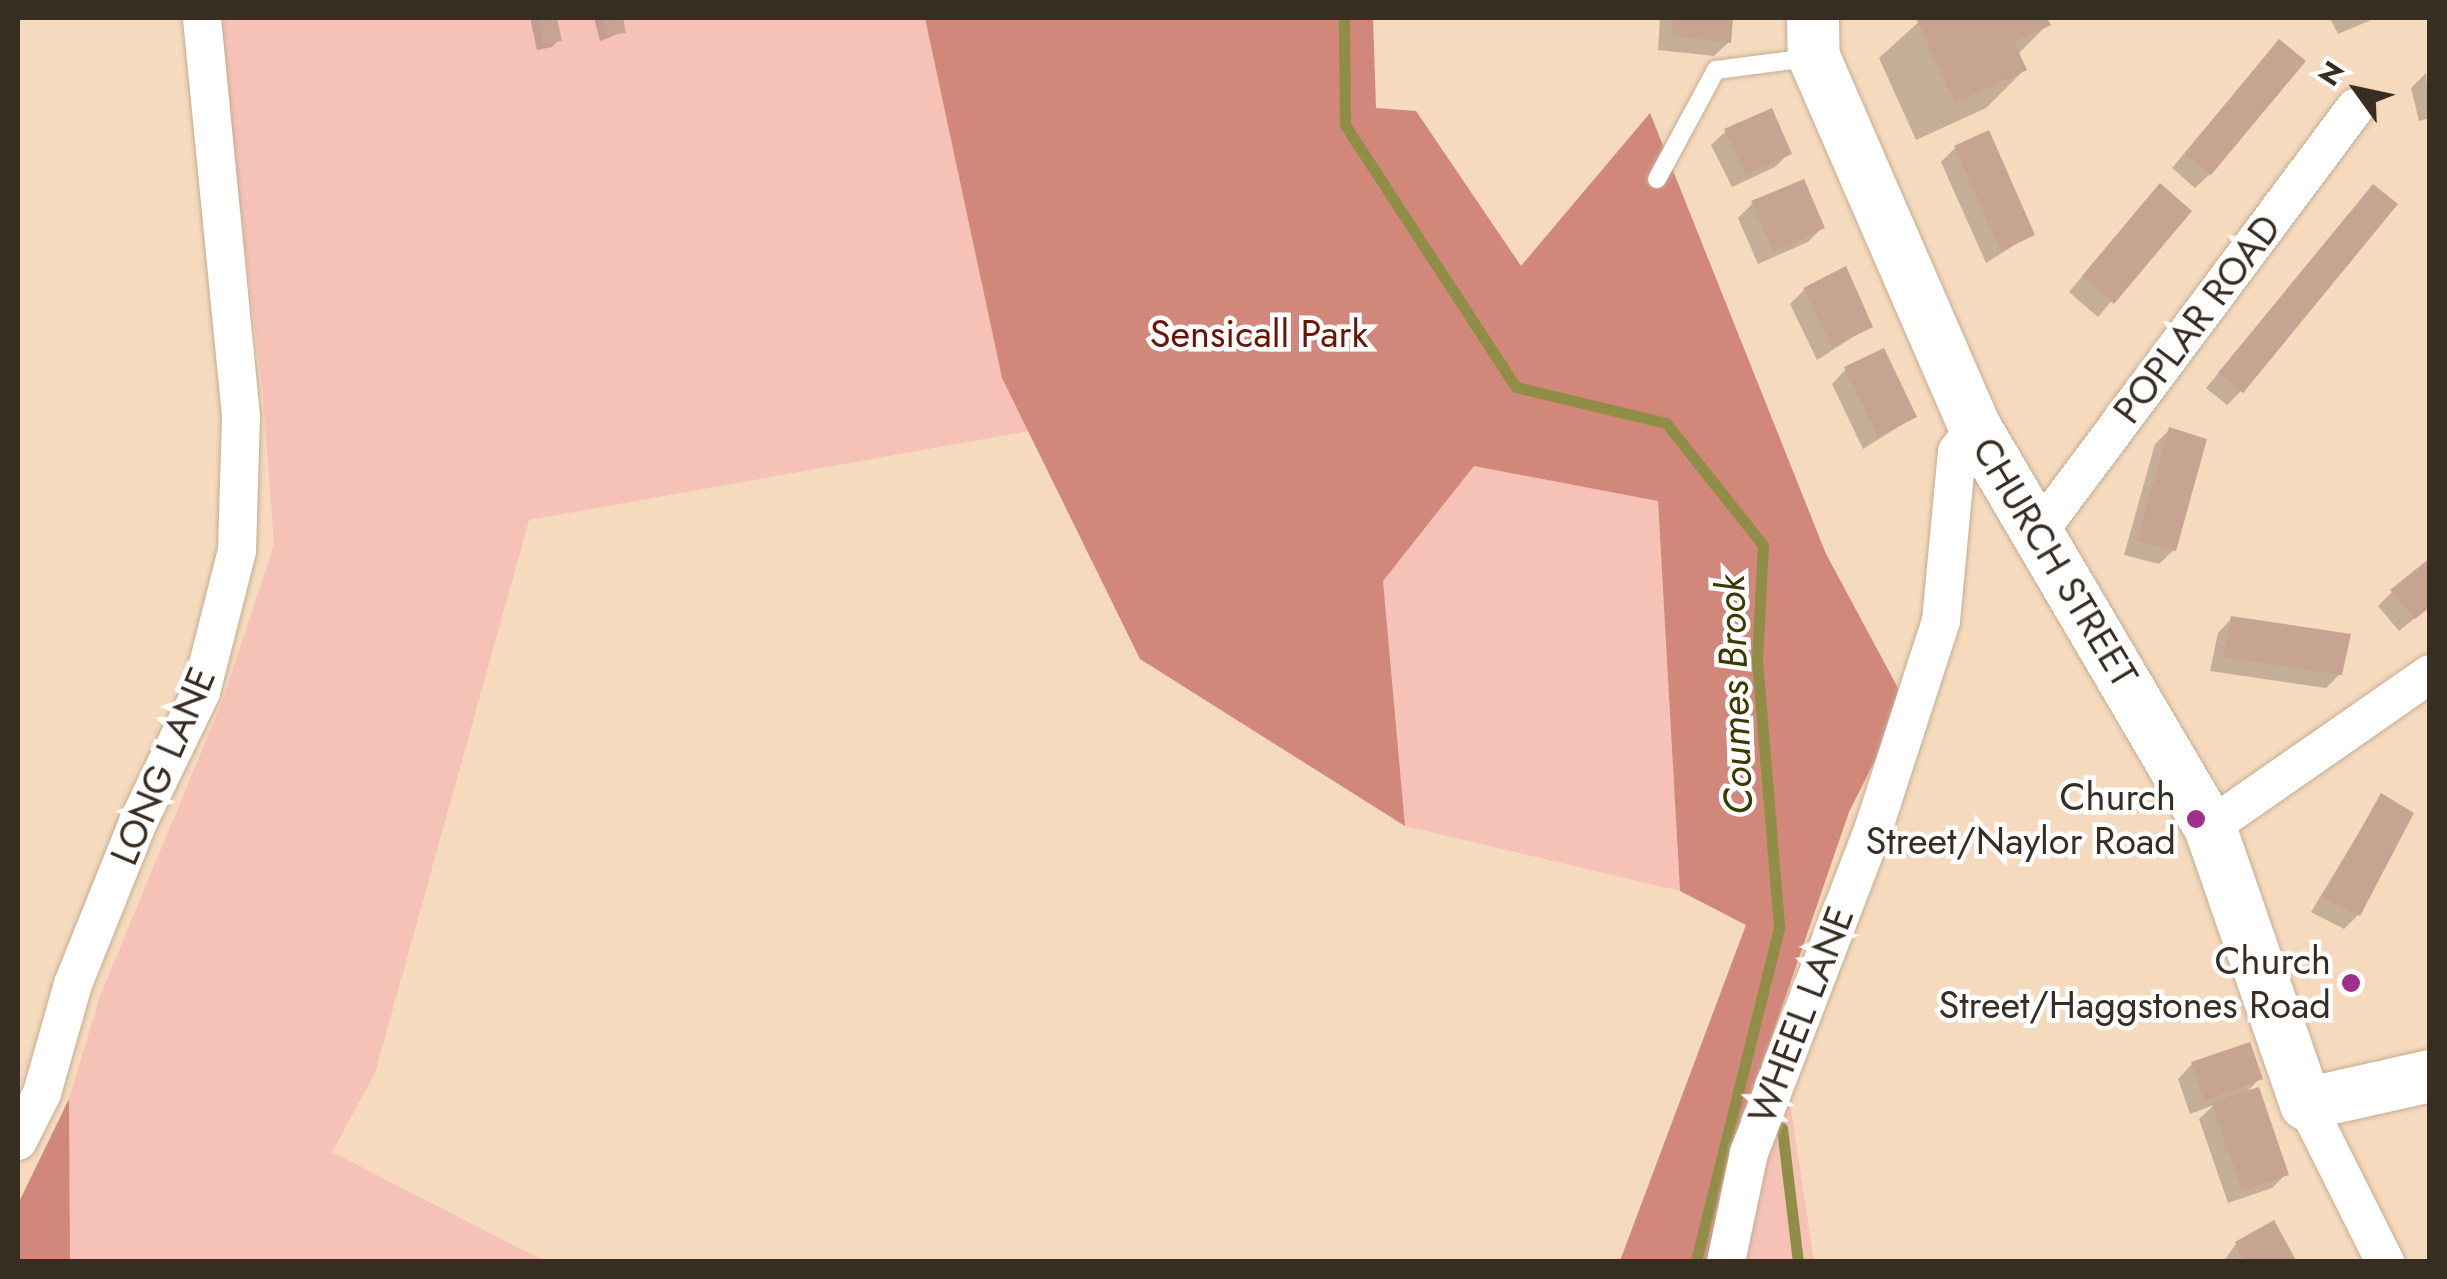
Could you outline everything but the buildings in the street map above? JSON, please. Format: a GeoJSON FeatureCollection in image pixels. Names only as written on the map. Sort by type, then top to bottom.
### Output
{"type":"FeatureCollection","features":[{"type":"Feature","properties":{"kind":"street","name":"LONG LANE"},"geometry":{"type":"LineString","coordinates":[[18,1142],[42,1093],[73,984],[138,822],[201,692],[238,550],[241,416],[202,18]]}},
{"type":"Feature","properties":{"kind":"street","name":"CHURCH STREET"},"geometry":{"type":"LineString","coordinates":[[1813,38],[1975,427],[2040,530],[2210,827],[2306,1104]]}},
{"type":"Feature","properties":{"kind":"street","name":"POPLAR ROAD"},"geometry":{"type":"LineString","coordinates":[[2040,530],[2354,108]]}},
{"type":"Feature","properties":{"kind":"street","name":"WHEEL LANE"},"geometry":{"type":"LineString","coordinates":[[1726,1262],[1749,1153],[1875,824],[1941,621],[1957,452],[1975,427]]}},
{"type":"Feature","properties":{"kind":"street"},"geometry":{"type":"LineString","coordinates":[[2210,827],[2430,674]]}},
{"type":"Feature","properties":{"kind":"street"},"geometry":{"type":"LineString","coordinates":[[2385,1262],[2306,1104],[2430,1076]]}},
{"type":"Feature","properties":{"kind":"lane"},"geometry":{"type":"LineString","coordinates":[[1657,179],[1716,70],[1813,38]]}},
{"type":"Feature","properties":{"kind":"shaded area"},"geometry":{"type":"Polygon","coordinates":[[[217,18],[925,18],[1002,378],[1029,431],[529,520],[375,1073],[332,1152],[544,1261],[70,1261],[69,1099],[100,996],[222,702],[274,545],[263,394],[217,18]]]}},
{"type":"Feature","properties":{"kind":"shaded area"},"geometry":{"type":"Polygon","coordinates":[[[1474,466],[1658,500],[1680,891],[1405,826],[1383,581],[1474,466]]]}},
{"type":"Feature","properties":{"kind":"shaded area"},"geometry":{"type":"Polygon","coordinates":[[[1787,1084],[1814,1261],[1739,1262],[1787,1084]]]}},
{"type":"Feature","properties":{"kind":"green space","name":"Sensicall Park"},"geometry":{"type":"Polygon","coordinates":[[[925,18],[1373,18],[1376,108],[1416,111],[1521,266],[1650,113],[1826,554],[1905,701],[1849,812],[1734,1147],[1712,1261],[1620,1261],[1746,925],[1680,891],[1658,501],[1474,466],[1383,581],[1405,826],[1140,659],[1002,378],[925,18]]]}},
{"type":"Feature","properties":{"kind":"green space"},"geometry":{"type":"Polygon","coordinates":[[[69,1099],[70,1261],[18,1261],[18,1204],[69,1099]]]}},
{"type":"Feature","properties":{"kind":"waterway","name":"Coumes Brook"},"geometry":{"type":"LineString","coordinates":[[1344,18],[1345,125],[1516,387],[1666,423],[1763,545],[1757,659],[1779,928],[1696,1262]]}},
{"type":"Feature","properties":{"kind":"waterway"},"geometry":{"type":"LineString","coordinates":[[1782,1128],[1798,1262]]}},
{"type":"Feature","properties":{"kind":"place","name":"Church Street/Naylor Road"},"geometry":{"type":"Point","coordinates":[2196,819]}},
{"type":"Feature","properties":{"kind":"place","name":"Church Street/Haggstones Road"},"geometry":{"type":"Point","coordinates":[2351,983]}}]}
